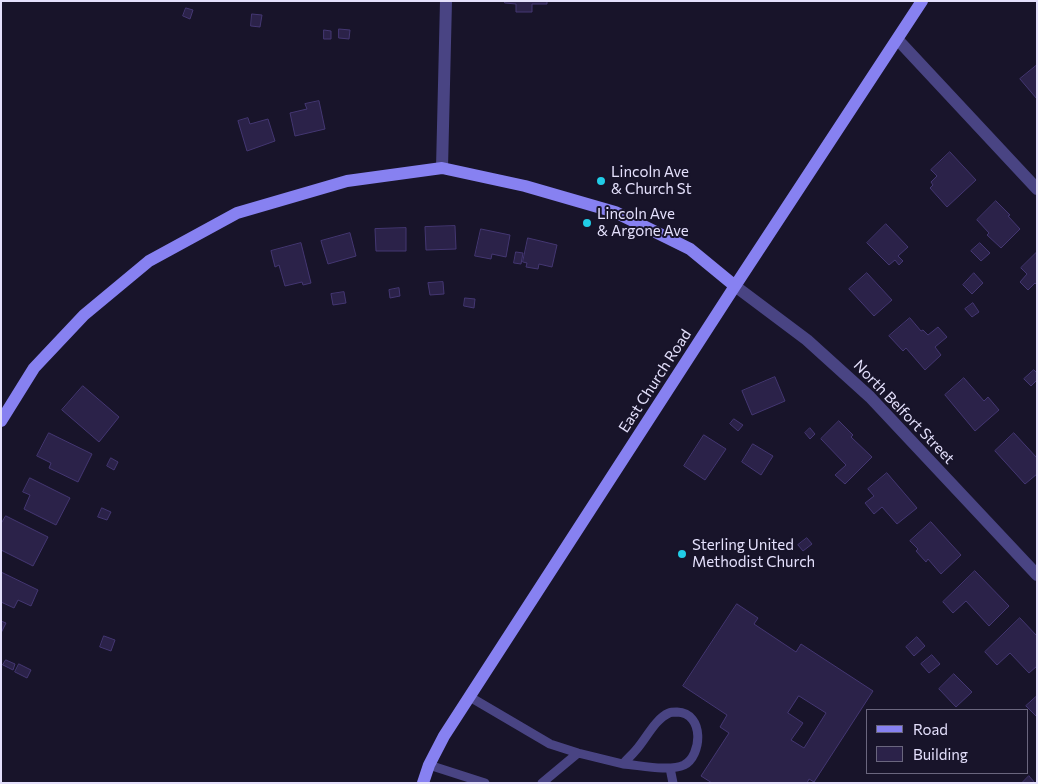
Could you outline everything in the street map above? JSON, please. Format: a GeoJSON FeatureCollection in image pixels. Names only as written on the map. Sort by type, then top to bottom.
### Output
{"type":"FeatureCollection","features":[{"type":"Feature","properties":{"kind":"street"},"geometry":{"type":"LineString","coordinates":[[442,168],[446,1]]}},
{"type":"Feature","properties":{"kind":"street","name":"East Church Road"},"geometry":{"type":"LineString","coordinates":[[423,783],[429,765],[444,736],[922,1]]}},
{"type":"Feature","properties":{"kind":"street"},"geometry":{"type":"LineString","coordinates":[[898,40],[1037,189]]}},
{"type":"Feature","properties":{"kind":"street"},"geometry":{"type":"LineString","coordinates":[[1,421],[34,368],[84,315],[149,261],[237,212],[347,181],[442,168],[525,186],[615,212],[690,250],[735,286]]}},
{"type":"Feature","properties":{"kind":"street","name":"North Belfort Street"},"geometry":{"type":"LineString","coordinates":[[735,286],[807,340],[870,397],[1037,576]]}},
{"type":"Feature","properties":{"kind":"lane"},"geometry":{"type":"LineString","coordinates":[[470,697],[550,744],[578,754],[622,764],[670,768],[685,765],[694,755],[697,744],[697,730],[694,720],[684,712],[670,712],[660,719],[637,749],[622,764]]}},
{"type":"Feature","properties":{"kind":"lane"},"geometry":{"type":"LineString","coordinates":[[542,783],[578,754]]}},
{"type":"Feature","properties":{"kind":"lane"},"geometry":{"type":"LineString","coordinates":[[429,765],[486,783]]}},
{"type":"Feature","properties":{"kind":"lane"},"geometry":{"type":"LineString","coordinates":[[670,768],[673,783]]}},
{"type":"Feature","properties":{"kind":"building"},"geometry":{"type":"Polygon","coordinates":[[[505,1],[547,1],[547,4],[532,4],[532,12],[516,12],[516,4],[505,3],[505,1]]]}},
{"type":"Feature","properties":{"kind":"building"},"geometry":{"type":"Polygon","coordinates":[[[186,8],[193,10],[190,19],[183,16],[186,8]]]}},
{"type":"Feature","properties":{"kind":"building"},"geometry":{"type":"Polygon","coordinates":[[[252,14],[262,15],[260,27],[251,26],[252,14]]]}},
{"type":"Feature","properties":{"kind":"building"},"geometry":{"type":"Polygon","coordinates":[[[339,29],[350,30],[349,39],[339,38],[339,29]]]}},
{"type":"Feature","properties":{"kind":"building"},"geometry":{"type":"Polygon","coordinates":[[[324,30],[331,31],[331,39],[324,39],[324,30]]]}},
{"type":"Feature","properties":{"kind":"building"},"geometry":{"type":"Polygon","coordinates":[[[1037,65],[1037,99],[1020,79],[1037,65]]]}},
{"type":"Feature","properties":{"kind":"building"},"geometry":{"type":"Polygon","coordinates":[[[319,101],[325,129],[295,136],[290,113],[307,109],[305,104],[319,101]]]}},
{"type":"Feature","properties":{"kind":"building"},"geometry":{"type":"Polygon","coordinates":[[[248,118],[250,124],[268,119],[275,141],[247,151],[238,121],[248,118]]]}},
{"type":"Feature","properties":{"kind":"building"},"geometry":{"type":"Polygon","coordinates":[[[950,152],[976,180],[947,207],[930,188],[933,185],[931,182],[937,176],[931,170],[950,152]]]}},
{"type":"Feature","properties":{"kind":"building"},"geometry":{"type":"Polygon","coordinates":[[[996,201],[1010,215],[1008,216],[1020,229],[1001,248],[987,235],[989,233],[977,220],[996,201]]]}},
{"type":"Feature","properties":{"kind":"building"},"geometry":{"type":"Polygon","coordinates":[[[886,224],[908,247],[898,256],[903,261],[899,265],[895,260],[889,265],[867,243],[886,224]]]}},
{"type":"Feature","properties":{"kind":"building"},"geometry":{"type":"Polygon","coordinates":[[[455,226],[456,249],[426,250],[425,227],[455,226]]]}},
{"type":"Feature","properties":{"kind":"building"},"geometry":{"type":"Polygon","coordinates":[[[406,228],[406,251],[376,251],[375,229],[406,228]]]}},
{"type":"Feature","properties":{"kind":"building"},"geometry":{"type":"Polygon","coordinates":[[[481,229],[510,235],[506,257],[492,254],[491,259],[475,256],[481,229]]]}},
{"type":"Feature","properties":{"kind":"building"},"geometry":{"type":"Polygon","coordinates":[[[350,233],[356,256],[328,264],[321,241],[350,233]]]}},
{"type":"Feature","properties":{"kind":"building"},"geometry":{"type":"Polygon","coordinates":[[[528,238],[557,245],[552,267],[539,264],[538,269],[526,267],[527,263],[523,262],[528,238]]]}},
{"type":"Feature","properties":{"kind":"building"},"geometry":{"type":"Polygon","coordinates":[[[301,243],[311,283],[303,285],[302,282],[285,286],[279,265],[275,267],[271,251],[301,243]]]}},
{"type":"Feature","properties":{"kind":"building"},"geometry":{"type":"Polygon","coordinates":[[[980,243],[990,253],[981,261],[971,251],[980,243]]]}},
{"type":"Feature","properties":{"kind":"building"},"geometry":{"type":"Polygon","coordinates":[[[516,252],[523,253],[521,264],[514,263],[516,252]]]}},
{"type":"Feature","properties":{"kind":"building"},"geometry":{"type":"Polygon","coordinates":[[[1037,252],[1037,285],[1035,283],[1028,290],[1020,282],[1027,274],[1021,268],[1037,252]]]}},
{"type":"Feature","properties":{"kind":"building"},"geometry":{"type":"Polygon","coordinates":[[[867,273],[892,300],[874,316],[849,289],[867,273]]]}},
{"type":"Feature","properties":{"kind":"building"},"geometry":{"type":"Polygon","coordinates":[[[974,273],[983,283],[972,294],[963,285],[974,273]]]}},
{"type":"Feature","properties":{"kind":"building"},"geometry":{"type":"Polygon","coordinates":[[[443,282],[444,294],[430,295],[428,283],[443,282]]]}},
{"type":"Feature","properties":{"kind":"building"},"geometry":{"type":"Polygon","coordinates":[[[399,288],[400,296],[390,298],[389,290],[399,288]]]}},
{"type":"Feature","properties":{"kind":"building"},"geometry":{"type":"Polygon","coordinates":[[[344,292],[346,303],[333,305],[331,294],[344,292]]]}},
{"type":"Feature","properties":{"kind":"building"},"geometry":{"type":"Polygon","coordinates":[[[465,298],[475,299],[474,308],[464,306],[465,298]]]}},
{"type":"Feature","properties":{"kind":"building"},"geometry":{"type":"Polygon","coordinates":[[[973,303],[979,312],[972,317],[965,309],[973,303]]]}},
{"type":"Feature","properties":{"kind":"building"},"geometry":{"type":"Polygon","coordinates":[[[910,318],[921,331],[923,330],[928,335],[938,327],[947,337],[935,347],[941,355],[925,370],[906,348],[903,351],[889,336],[910,318]]]}},
{"type":"Feature","properties":{"kind":"building"},"geometry":{"type":"Polygon","coordinates":[[[1034,370],[1037,373],[1037,380],[1031,386],[1024,379],[1034,370]]]}},
{"type":"Feature","properties":{"kind":"building"},"geometry":{"type":"Polygon","coordinates":[[[775,377],[785,401],[752,415],[742,391],[775,377]]]}},
{"type":"Feature","properties":{"kind":"building"},"geometry":{"type":"Polygon","coordinates":[[[964,378],[984,401],[988,397],[999,410],[975,431],[945,395],[964,378]]]}},
{"type":"Feature","properties":{"kind":"building"},"geometry":{"type":"Polygon","coordinates":[[[83,386],[119,417],[99,442],[62,410],[83,386]]]}},
{"type":"Feature","properties":{"kind":"building"},"geometry":{"type":"Polygon","coordinates":[[[734,419],[743,425],[738,431],[730,424],[734,419]]]}},
{"type":"Feature","properties":{"kind":"building"},"geometry":{"type":"Polygon","coordinates":[[[839,421],[853,435],[851,437],[872,457],[845,484],[835,475],[846,465],[821,439],[839,421]]]}},
{"type":"Feature","properties":{"kind":"building"},"geometry":{"type":"Polygon","coordinates":[[[810,428],[815,434],[810,439],[805,433],[810,428]]]}},
{"type":"Feature","properties":{"kind":"building"},"geometry":{"type":"Polygon","coordinates":[[[49,433],[92,454],[78,482],[49,468],[51,463],[37,456],[49,433]]]}},
{"type":"Feature","properties":{"kind":"building"},"geometry":{"type":"Polygon","coordinates":[[[1014,433],[1037,458],[1037,474],[1025,484],[995,451],[1014,433]]]}},
{"type":"Feature","properties":{"kind":"building"},"geometry":{"type":"Polygon","coordinates":[[[704,435],[726,449],[705,480],[684,466],[704,435]]]}},
{"type":"Feature","properties":{"kind":"building"},"geometry":{"type":"Polygon","coordinates":[[[753,444],[773,456],[761,475],[742,462],[753,444]]]}},
{"type":"Feature","properties":{"kind":"building"},"geometry":{"type":"Polygon","coordinates":[[[111,458],[118,462],[114,470],[107,466],[111,458]]]}},
{"type":"Feature","properties":{"kind":"building"},"geometry":{"type":"Polygon","coordinates":[[[887,473],[917,508],[897,524],[882,507],[874,514],[865,503],[874,496],[868,489],[887,473]]]}},
{"type":"Feature","properties":{"kind":"building"},"geometry":{"type":"Polygon","coordinates":[[[30,478],[70,498],[56,525],[24,509],[30,495],[23,492],[30,478]]]}},
{"type":"Feature","properties":{"kind":"building"},"geometry":{"type":"Polygon","coordinates":[[[102,508],[111,512],[107,520],[98,517],[102,508]]]}},
{"type":"Feature","properties":{"kind":"building"},"geometry":{"type":"Polygon","coordinates":[[[6,516],[48,537],[33,566],[1,550],[1,524],[6,516]]]}},
{"type":"Feature","properties":{"kind":"building"},"geometry":{"type":"Polygon","coordinates":[[[931,522],[961,555],[941,574],[928,559],[926,562],[916,551],[918,549],[910,541],[931,522]]]}},
{"type":"Feature","properties":{"kind":"building"},"geometry":{"type":"Polygon","coordinates":[[[807,538],[812,544],[803,551],[798,545],[807,538]]]}},
{"type":"Feature","properties":{"kind":"building"},"geometry":{"type":"Polygon","coordinates":[[[975,571],[1009,606],[989,626],[966,601],[953,613],[943,602],[975,571]]]}},
{"type":"Feature","properties":{"kind":"building"},"geometry":{"type":"Polygon","coordinates":[[[1,572],[38,590],[31,606],[18,600],[14,608],[1,602],[1,572]]]}},
{"type":"Feature","properties":{"kind":"building"},"geometry":{"type":"Polygon","coordinates":[[[737,604],[758,618],[754,624],[796,652],[801,644],[873,691],[814,782],[809,779],[807,783],[712,783],[701,776],[729,733],[720,727],[727,715],[683,686],[737,604]],[[799,696],[788,713],[803,723],[791,740],[804,748],[826,713],[799,696]]]}},
{"type":"Feature","properties":{"kind":"building"},"geometry":{"type":"Polygon","coordinates":[[[1020,618],[1037,636],[1037,666],[1029,673],[1010,653],[997,665],[985,652],[1020,618]]]}},
{"type":"Feature","properties":{"kind":"building"},"geometry":{"type":"Polygon","coordinates":[[[1,621],[6,623],[1,633],[1,621]]]}},
{"type":"Feature","properties":{"kind":"building"},"geometry":{"type":"Polygon","coordinates":[[[104,636],[115,640],[111,651],[100,647],[104,636]]]}},
{"type":"Feature","properties":{"kind":"building"},"geometry":{"type":"Polygon","coordinates":[[[917,637],[925,646],[914,656],[906,647],[917,637]]]}},
{"type":"Feature","properties":{"kind":"building"},"geometry":{"type":"Polygon","coordinates":[[[932,655],[940,664],[929,673],[921,664],[932,655]]]}},
{"type":"Feature","properties":{"kind":"building"},"geometry":{"type":"Polygon","coordinates":[[[6,660],[15,664],[13,670],[3,665],[6,660]]]}},
{"type":"Feature","properties":{"kind":"building"},"geometry":{"type":"Polygon","coordinates":[[[19,664],[31,670],[27,678],[15,672],[19,664]]]}},
{"type":"Feature","properties":{"kind":"building"},"geometry":{"type":"Polygon","coordinates":[[[954,674],[972,692],[956,707],[939,689],[954,674]]]}},
{"type":"Feature","properties":{"kind":"building"},"geometry":{"type":"Polygon","coordinates":[[[1037,696],[1037,717],[1026,706],[1037,696]]]}},
{"type":"Feature","properties":{"kind":"building"},"geometry":{"type":"Polygon","coordinates":[[[1029,776],[1035,783],[1022,783],[1029,776]]]}},
{"type":"Feature","properties":{"kind":"place","name":"Lincoln Ave & Church St"},"geometry":{"type":"Point","coordinates":[601,181]}},
{"type":"Feature","properties":{"kind":"place","name":"Lincoln Ave & Argone Ave"},"geometry":{"type":"Point","coordinates":[587,223]}},
{"type":"Feature","properties":{"kind":"place","name":"Sterling United Methodist Church"},"geometry":{"type":"Point","coordinates":[682,554]}}]}
